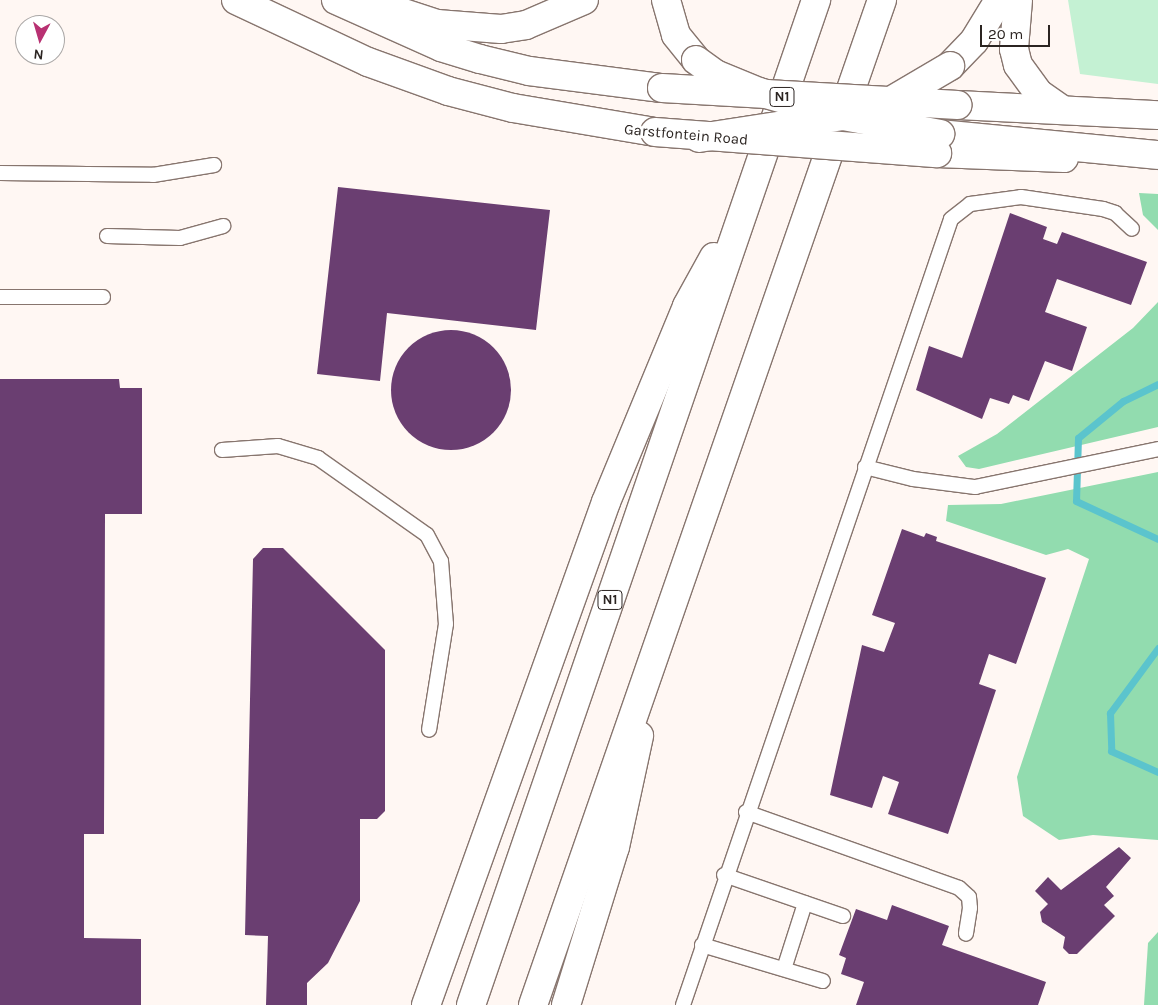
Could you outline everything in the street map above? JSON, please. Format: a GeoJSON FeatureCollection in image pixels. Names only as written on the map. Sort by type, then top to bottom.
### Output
{"type":"FeatureCollection","features":[{"type":"Feature","properties":{"kind":"main road","name":"Garstfontein Road"},"geometry":{"type":"LineString","coordinates":[[236,0],[368,62],[448,91],[513,108],[699,138],[938,143],[1158,161]]}},
{"type":"Feature","properties":{"kind":"main road"},"geometry":{"type":"LineString","coordinates":[[336,0],[440,47],[529,71],[662,88],[759,92],[889,102],[1158,115]]}},
{"type":"Feature","properties":{"kind":"main road"},"geometry":{"type":"LineString","coordinates":[[364,0],[436,24],[491,29],[526,25],[584,0]]}},
{"type":"Feature","properties":{"kind":"main road"},"geometry":{"type":"LineString","coordinates":[[666,0],[676,35],[696,60],[716,74],[759,92],[938,143],[1158,156]]}},
{"type":"Feature","properties":{"kind":"main road","name":"N1"},"geometry":{"type":"LineString","coordinates":[[471,1005],[816,0]]}},
{"type":"Feature","properties":{"kind":"main road"},"geometry":{"type":"LineString","coordinates":[[532,1005],[882,0]]}},
{"type":"Feature","properties":{"kind":"main road"},"geometry":{"type":"LineString","coordinates":[[699,138],[843,116],[889,102],[950,66],[974,41],[999,0]]}},
{"type":"Feature","properties":{"kind":"main road"},"geometry":{"type":"LineString","coordinates":[[1018,0],[1014,49],[1018,65],[1038,93],[1061,109]]}},
{"type":"Feature","properties":{"kind":"main road"},"geometry":{"type":"LineString","coordinates":[[426,1005],[520,733],[650,391],[687,306],[749,194]]}},
{"type":"Feature","properties":{"kind":"main road"},"geometry":{"type":"LineString","coordinates":[[566,1005],[630,790],[652,661]]}},
{"type":"Feature","properties":{"kind":"lane"},"geometry":{"type":"LineString","coordinates":[[0,172],[153,175],[214,165]]}},
{"type":"Feature","properties":{"kind":"lane"},"geometry":{"type":"LineString","coordinates":[[685,1004],[724,875],[943,236],[958,211],[984,201],[1021,197],[1103,209],[1115,213],[1132,229]]}},
{"type":"Feature","properties":{"kind":"lane"},"geometry":{"type":"LineString","coordinates":[[107,236],[180,238],[223,226]]}},
{"type":"Feature","properties":{"kind":"lane"},"geometry":{"type":"LineString","coordinates":[[0,297],[103,297]]}},
{"type":"Feature","properties":{"kind":"lane"},"geometry":{"type":"LineString","coordinates":[[222,450],[278,446],[318,458],[427,535],[440,561],[446,624],[429,730]]}},
{"type":"Feature","properties":{"kind":"lane"},"geometry":{"type":"LineString","coordinates":[[865,467],[953,486],[990,485],[1158,449]]}},
{"type":"Feature","properties":{"kind":"lane"},"geometry":{"type":"LineString","coordinates":[[746,812],[959,888],[969,897],[970,908],[966,934]]}},
{"type":"Feature","properties":{"kind":"lane"},"geometry":{"type":"LineString","coordinates":[[724,875],[843,916]]}},
{"type":"Feature","properties":{"kind":"lane"},"geometry":{"type":"LineString","coordinates":[[784,969],[805,903]]}},
{"type":"Feature","properties":{"kind":"lane"},"geometry":{"type":"LineString","coordinates":[[702,945],[823,981]]}},
{"type":"Feature","properties":{"kind":"green space"},"geometry":{"type":"Polygon","coordinates":[[[1068,0],[1158,0],[1158,84],[1080,74],[1068,0]]]}},
{"type":"Feature","properties":{"kind":"green space"},"geometry":{"type":"Polygon","coordinates":[[[1139,193],[1158,194],[1158,230],[1143,215],[1139,193]]]}},
{"type":"Feature","properties":{"kind":"green space"},"geometry":{"type":"Polygon","coordinates":[[[1158,302],[1158,427],[979,469],[966,467],[958,456],[997,434],[1133,328],[1158,302]]]}},
{"type":"Feature","properties":{"kind":"green space"},"geometry":{"type":"Polygon","coordinates":[[[1158,472],[1158,840],[1093,835],[1059,840],[1023,816],[1017,777],[1089,559],[1068,549],[1046,555],[946,521],[948,505],[1001,504],[1158,472]]]}},
{"type":"Feature","properties":{"kind":"green space"},"geometry":{"type":"Polygon","coordinates":[[[1158,932],[1158,1005],[1144,1005],[1148,943],[1158,932]]]}},
{"type":"Feature","properties":{"kind":"building"},"geometry":{"type":"Polygon","coordinates":[[[338,187],[550,210],[536,330],[387,313],[380,381],[317,374],[338,187]]]}},
{"type":"Feature","properties":{"kind":"building"},"geometry":{"type":"Polygon","coordinates":[[[1010,213],[1047,227],[1043,239],[1057,244],[1062,232],[1147,262],[1131,305],[1057,279],[1045,312],[1087,327],[1072,371],[1045,361],[1029,401],[1013,395],[1009,404],[990,398],[982,419],[916,390],[929,346],[962,358],[1010,213]]]}},
{"type":"Feature","properties":{"kind":"building"},"geometry":{"type":"Polygon","coordinates":[[[451,330],[474,334],[494,347],[507,367],[511,390],[507,413],[494,433],[474,446],[451,450],[428,446],[408,433],[395,413],[391,390],[395,367],[408,347],[428,334],[451,330]]]}},
{"type":"Feature","properties":{"kind":"building"},"geometry":{"type":"Polygon","coordinates":[[[0,379],[119,379],[120,388],[142,388],[142,514],[105,514],[104,834],[84,834],[84,938],[141,939],[141,1005],[0,1005],[0,379]]]}},
{"type":"Feature","properties":{"kind":"building"},"geometry":{"type":"Polygon","coordinates":[[[902,529],[924,537],[926,533],[937,537],[936,541],[1046,578],[1016,664],[989,654],[979,684],[996,690],[948,834],[888,814],[899,782],[883,776],[872,808],[830,795],[862,645],[884,652],[895,623],[872,615],[902,529]]]}},
{"type":"Feature","properties":{"kind":"building"},"geometry":{"type":"Polygon","coordinates":[[[263,548],[283,548],[385,650],[385,811],[377,819],[360,819],[360,901],[328,963],[307,983],[307,1005],[266,1005],[268,936],[245,935],[253,559],[263,548]]]}},
{"type":"Feature","properties":{"kind":"building"},"geometry":{"type":"Polygon","coordinates":[[[1119,847],[1131,858],[1106,887],[1114,896],[1104,905],[1115,916],[1077,954],[1069,954],[1063,948],[1065,937],[1042,922],[1040,912],[1048,904],[1035,891],[1048,877],[1061,890],[1119,847]]]}},
{"type":"Feature","properties":{"kind":"building"},"geometry":{"type":"Polygon","coordinates":[[[892,905],[949,926],[942,945],[1046,982],[1038,1005],[856,1005],[864,982],[841,974],[846,958],[839,955],[856,909],[887,920],[892,905]]]}},
{"type":"Feature","properties":{"kind":"waterway"},"geometry":{"type":"LineString","coordinates":[[1158,384],[1123,401],[1078,438],[1076,501],[1158,539]]}},
{"type":"Feature","properties":{"kind":"waterway"},"geometry":{"type":"LineString","coordinates":[[1158,648],[1110,713],[1111,751],[1158,772]]}}]}
